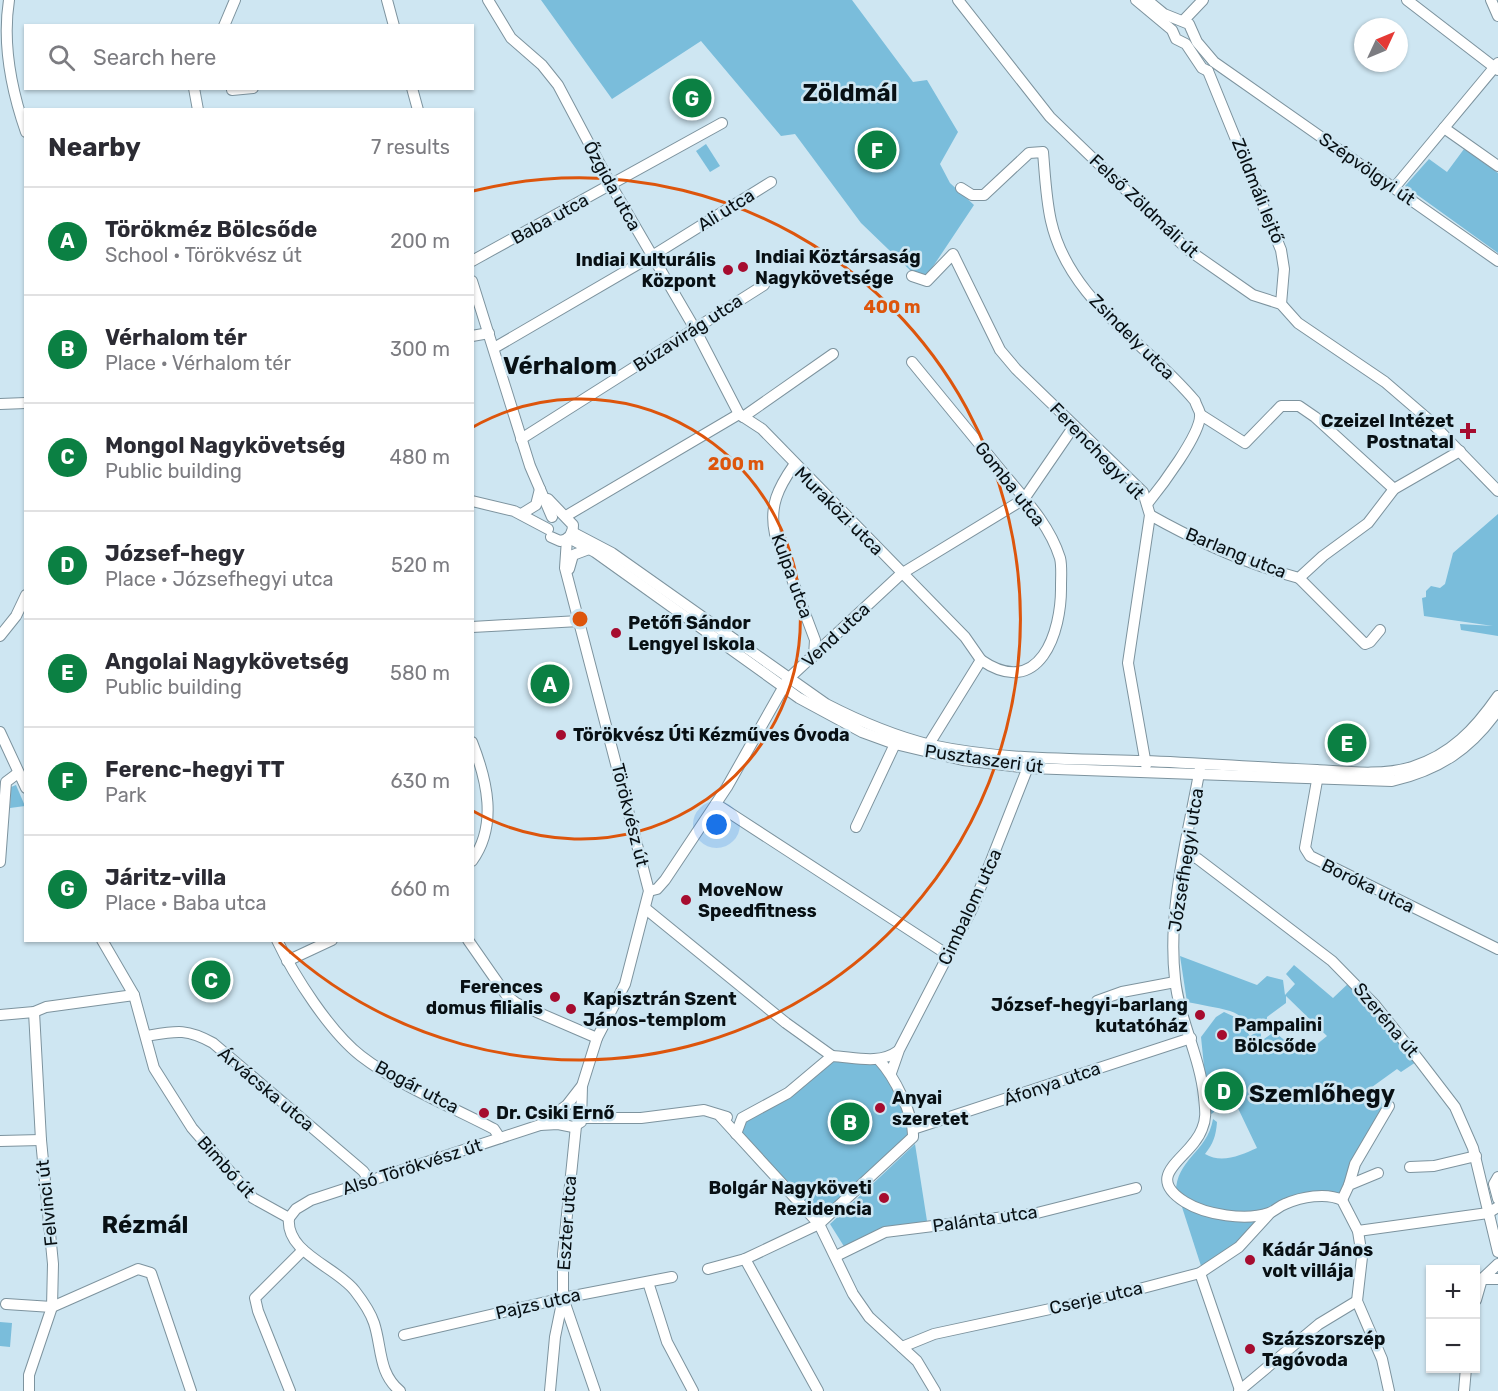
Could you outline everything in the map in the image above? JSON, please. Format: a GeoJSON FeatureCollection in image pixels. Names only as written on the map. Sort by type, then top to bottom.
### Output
{"type":"FeatureCollection","features":[{"type":"Feature","properties":{"kind":"street"},"geometry":{"type":"LineString","coordinates":[[9,0],[6,46],[12,83],[24,125]]}},
{"type":"Feature","properties":{"kind":"street"},"geometry":{"type":"LineString","coordinates":[[225,24],[235,0]]}},
{"type":"Feature","properties":{"kind":"street"},"geometry":{"type":"LineString","coordinates":[[387,0],[393,24]]}},
{"type":"Feature","properties":{"kind":"street","name":"Őzgida utca"},"geometry":{"type":"LineString","coordinates":[[488,0],[511,38],[542,65],[558,85],[611,185],[695,329],[741,416]]}},
{"type":"Feature","properties":{"kind":"street","name":"Felső Zöldmáli út"},"geometry":{"type":"LineString","coordinates":[[958,0],[1050,117],[1187,249],[1253,295],[1281,304],[1298,323],[1408,400],[1498,491]]}},
{"type":"Feature","properties":{"kind":"street"},"geometry":{"type":"LineString","coordinates":[[1136,0],[1181,25]]}},
{"type":"Feature","properties":{"kind":"street"},"geometry":{"type":"LineString","coordinates":[[1147,0],[1181,25],[1197,42],[1211,67]]}},
{"type":"Feature","properties":{"kind":"street"},"geometry":{"type":"LineString","coordinates":[[1181,25],[1189,21],[1194,10],[1203,0]]}},
{"type":"Feature","properties":{"kind":"street"},"geometry":{"type":"LineString","coordinates":[[1394,188],[1497,67],[1407,0]]}},
{"type":"Feature","properties":{"kind":"street"},"geometry":{"type":"LineString","coordinates":[[1491,0],[1498,16]]}},
{"type":"Feature","properties":{"kind":"street","name":"Szépvölgyi út"},"geometry":{"type":"LineString","coordinates":[[1181,25],[1176,39],[1186,44],[1202,68],[1211,67],[1237,77],[1498,261]]}},
{"type":"Feature","properties":{"kind":"street","name":"Zöldmáli lejtő"},"geometry":{"type":"LineString","coordinates":[[1211,67],[1212,82],[1247,161],[1281,250],[1284,269],[1281,304]]}},
{"type":"Feature","properties":{"kind":"street"},"geometry":{"type":"LineString","coordinates":[[194,90],[198,108]]}},
{"type":"Feature","properties":{"kind":"street"},"geometry":{"type":"LineString","coordinates":[[413,90],[417,108]]}},
{"type":"Feature","properties":{"kind":"street","name":"Baba utca"},"geometry":{"type":"LineString","coordinates":[[474,260],[722,123]]}},
{"type":"Feature","properties":{"kind":"street"},"geometry":{"type":"LineString","coordinates":[[1444,128],[1498,166]]}},
{"type":"Feature","properties":{"kind":"street","name":"Zsindely utca"},"geometry":{"type":"LineString","coordinates":[[961,188],[972,195],[984,195],[1029,153],[1043,152],[1051,221],[1065,260],[1094,302],[1183,387],[1195,401],[1201,415],[1245,443],[1281,406],[1299,406],[1394,489]]}},
{"type":"Feature","properties":{"kind":"street","name":"Ali utca"},"geometry":{"type":"LineString","coordinates":[[494,348],[652,256],[771,182]]}},
{"type":"Feature","properties":{"kind":"street","name":"Ferenchegyi út"},"geometry":{"type":"LineString","coordinates":[[912,276],[927,281],[953,255],[1000,350],[1143,492],[1149,509],[1128,663],[1146,766]]}},
{"type":"Feature","properties":{"kind":"street","name":"Búzavirág utca"},"geometry":{"type":"LineString","coordinates":[[521,439],[764,285]]}},
{"type":"Feature","properties":{"kind":"street"},"geometry":{"type":"LineString","coordinates":[[474,287],[521,439],[555,522],[560,541],[569,536],[572,522],[555,522],[474,501]]}},
{"type":"Feature","properties":{"kind":"street"},"geometry":{"type":"LineString","coordinates":[[474,336],[489,333]]}},
{"type":"Feature","properties":{"kind":"street"},"geometry":{"type":"LineString","coordinates":[[555,522],[741,416],[833,354]]}},
{"type":"Feature","properties":{"kind":"street","name":"Gomba utca"},"geometry":{"type":"LineString","coordinates":[[912,362],[1040,517],[1060,560],[1061,602],[1045,656],[1035,667],[1012,672],[997,671],[981,660]]}},
{"type":"Feature","properties":{"kind":"street"},"geometry":{"type":"LineString","coordinates":[[0,404],[24,403]]}},
{"type":"Feature","properties":{"kind":"street"},"geometry":{"type":"LineString","coordinates":[[1149,509],[1191,440],[1201,415]]}},
{"type":"Feature","properties":{"kind":"street","name":"Muraközi utca"},"geometry":{"type":"LineString","coordinates":[[741,416],[755,423],[965,637],[981,660]]}},
{"type":"Feature","properties":{"kind":"street","name":"Vend utca"},"geometry":{"type":"LineString","coordinates":[[649,891],[665,880],[716,804],[785,683],[901,574],[1024,499],[1074,426]]}},
{"type":"Feature","properties":{"kind":"street","name":"Barlang utca"},"geometry":{"type":"LineString","coordinates":[[1149,509],[1220,549],[1276,572],[1299,578],[1337,544],[1368,523],[1394,489],[1460,451]]}},
{"type":"Feature","properties":{"kind":"street","name":"Kulpa utca"},"geometry":{"type":"LineString","coordinates":[[794,465],[779,488],[772,519],[775,534],[815,640],[814,656]]}},
{"type":"Feature","properties":{"kind":"street"},"geometry":{"type":"LineString","coordinates":[[519,512],[536,505],[539,486]]}},
{"type":"Feature","properties":{"kind":"street"},"geometry":{"type":"LineString","coordinates":[[555,522],[567,573]]}},
{"type":"Feature","properties":{"kind":"street","name":"Pusztaszeri út"},"geometry":{"type":"LineString","coordinates":[[569,536],[785,683],[861,722],[930,744],[1030,763]]}},
{"type":"Feature","properties":{"kind":"street","name":"Pusztaszeri út"},"geometry":{"type":"LineString","coordinates":[[569,536],[618,557],[816,709],[862,732],[895,744],[963,760],[1318,775],[1381,782],[1408,777],[1451,759],[1470,744],[1498,696]]}},
{"type":"Feature","properties":{"kind":"street","name":"Törökvész út"},"geometry":{"type":"LineString","coordinates":[[569,536],[567,573],[649,891],[625,984],[597,1038],[582,1086],[579,1118]]}},
{"type":"Feature","properties":{"kind":"street"},"geometry":{"type":"LineString","coordinates":[[567,573],[573,555],[589,549]]}},
{"type":"Feature","properties":{"kind":"street"},"geometry":{"type":"LineString","coordinates":[[1299,578],[1365,644],[1370,642],[1380,630]]}},
{"type":"Feature","properties":{"kind":"street"},"geometry":{"type":"LineString","coordinates":[[0,636],[16,616],[24,599]]}},
{"type":"Feature","properties":{"kind":"street"},"geometry":{"type":"LineString","coordinates":[[474,627],[579,621]]}},
{"type":"Feature","properties":{"kind":"street"},"geometry":{"type":"LineString","coordinates":[[930,744],[981,660]]}},
{"type":"Feature","properties":{"kind":"street","name":"Pusztaszeri út"},"geometry":{"type":"LineString","coordinates":[[1484,723],[1498,710]]}},
{"type":"Feature","properties":{"kind":"street"},"geometry":{"type":"LineString","coordinates":[[0,732],[4,751],[24,784]]}},
{"type":"Feature","properties":{"kind":"street"},"geometry":{"type":"LineString","coordinates":[[856,828],[895,744]]}},
{"type":"Feature","properties":{"kind":"street"},"geometry":{"type":"LineString","coordinates":[[474,747],[482,769],[488,816],[482,844],[474,858]]}},
{"type":"Feature","properties":{"kind":"street","name":"Cimbalom utca"},"geometry":{"type":"LineString","coordinates":[[891,1073],[898,1051],[972,909],[1030,763]]}},
{"type":"Feature","properties":{"kind":"street","name":"Józsefhegyi utca"},"geometry":{"type":"LineString","coordinates":[[1200,770],[1173,933],[1175,982],[1203,1080],[1206,1115],[1197,1138],[1167,1173],[1166,1182],[1176,1196],[1202,1209],[1231,1216],[1270,1213],[1302,1199],[1321,1196],[1342,1200]]}},
{"type":"Feature","properties":{"kind":"street"},"geometry":{"type":"LineString","coordinates":[[0,862],[6,782],[18,772]]}},
{"type":"Feature","properties":{"kind":"street","name":"Boróka utca"},"geometry":{"type":"LineString","coordinates":[[1318,775],[1305,848],[1310,856],[1498,949]]}},
{"type":"Feature","properties":{"kind":"street"},"geometry":{"type":"LineString","coordinates":[[716,804],[948,955]]}},
{"type":"Feature","properties":{"kind":"street","name":"Szeréna út"},"geometry":{"type":"LineString","coordinates":[[1185,853],[1198,859],[1332,961],[1359,988],[1455,1107],[1476,1156],[1493,1210],[1498,1252]]}},
{"type":"Feature","properties":{"kind":"street"},"geometry":{"type":"LineString","coordinates":[[646,909],[786,1023],[832,1056],[879,1060],[889,1058],[898,1051]]}},
{"type":"Feature","properties":{"kind":"street","name":"Bimbó út"},"geometry":{"type":"LineString","coordinates":[[103,942],[134,995],[154,1068],[192,1128],[210,1153],[253,1198],[289,1218]]}},
{"type":"Feature","properties":{"kind":"street","name":"Bogár utca"},"geometry":{"type":"LineString","coordinates":[[278,942],[287,961],[315,1004],[358,1054],[376,1067],[494,1129],[500,1138]]}},
{"type":"Feature","properties":{"kind":"street"},"geometry":{"type":"LineString","coordinates":[[287,961],[328,942]]}},
{"type":"Feature","properties":{"kind":"street"},"geometry":{"type":"LineString","coordinates":[[469,942],[507,996],[516,1003],[597,1038]]}},
{"type":"Feature","properties":{"kind":"street"},"geometry":{"type":"LineString","coordinates":[[1097,1001],[1122,992],[1175,982]]}},
{"type":"Feature","properties":{"kind":"street"},"geometry":{"type":"LineString","coordinates":[[0,1015],[34,1012],[46,1007],[134,995]]}},
{"type":"Feature","properties":{"kind":"street","name":"Felvinci út"},"geometry":{"type":"LineString","coordinates":[[29,1391],[29,1375],[52,1307],[53,1264],[40,1140],[34,1012]]}},
{"type":"Feature","properties":{"kind":"street","name":"Árvácska utca"},"geometry":{"type":"LineString","coordinates":[[146,1036],[179,1030],[195,1033],[213,1043],[363,1171],[371,1182]]}},
{"type":"Feature","properties":{"kind":"street","name":"Áfonya utca"},"geometry":{"type":"LineString","coordinates":[[913,1129],[1191,1038]]}},
{"type":"Feature","properties":{"kind":"street"},"geometry":{"type":"LineString","coordinates":[[564,1124],[560,1116],[565,1107],[579,1118],[641,1118],[704,1110],[720,1116],[742,1118],[788,1093],[832,1056]]}},
{"type":"Feature","properties":{"kind":"street"},"geometry":{"type":"LineString","coordinates":[[708,1269],[746,1259],[819,1224],[913,1137],[913,1129],[891,1073],[879,1060]]}},
{"type":"Feature","properties":{"kind":"street","name":"Törökvész út"},"geometry":{"type":"LineString","coordinates":[[565,1107],[582,1086]]}},
{"type":"Feature","properties":{"kind":"street"},"geometry":{"type":"LineString","coordinates":[[1389,1106],[1355,1164],[1342,1200],[1358,1231],[1362,1257],[1357,1302],[1382,1359],[1389,1391]]}},
{"type":"Feature","properties":{"kind":"street","name":"Alsó Törökvész út"},"geometry":{"type":"LineString","coordinates":[[540,1125],[565,1107]]}},
{"type":"Feature","properties":{"kind":"street"},"geometry":{"type":"LineString","coordinates":[[720,1116],[819,1224],[854,1294],[869,1317],[918,1361],[935,1391]]}},
{"type":"Feature","properties":{"kind":"street","name":"Alsó Törökvész út"},"geometry":{"type":"LineString","coordinates":[[289,1218],[296,1209],[311,1200],[540,1125],[564,1124],[579,1118]]}},
{"type":"Feature","properties":{"kind":"street","name":"Eszter utca"},"geometry":{"type":"LineString","coordinates":[[550,1391],[563,1298],[563,1254],[579,1118]]}},
{"type":"Feature","properties":{"kind":"street"},"geometry":{"type":"LineString","coordinates":[[736,1134],[742,1118]]}},
{"type":"Feature","properties":{"kind":"street"},"geometry":{"type":"LineString","coordinates":[[0,1141],[40,1140]]}},
{"type":"Feature","properties":{"kind":"street"},"geometry":{"type":"LineString","coordinates":[[1410,1167],[1434,1166],[1476,1156]]}},
{"type":"Feature","properties":{"kind":"street"},"geometry":{"type":"LineString","coordinates":[[1349,1185],[1378,1173]]}},
{"type":"Feature","properties":{"kind":"street"},"geometry":{"type":"LineString","coordinates":[[1498,1177],[1494,1184],[1498,1199]]}},
{"type":"Feature","properties":{"kind":"street","name":"Palánta utca"},"geometry":{"type":"LineString","coordinates":[[836,1256],[885,1232],[1037,1213],[1136,1188]]}},
{"type":"Feature","properties":{"kind":"street"},"geometry":{"type":"LineString","coordinates":[[1358,1231],[1493,1210]]}},
{"type":"Feature","properties":{"kind":"street","name":"Cserje utca"},"geometry":{"type":"LineString","coordinates":[[902,1347],[934,1334],[1124,1293],[1200,1273],[1239,1247],[1270,1213]]}},
{"type":"Feature","properties":{"kind":"street"},"geometry":{"type":"LineString","coordinates":[[289,1218],[292,1236],[303,1250],[342,1279],[362,1299],[374,1323],[384,1372],[400,1391]]}},
{"type":"Feature","properties":{"kind":"street"},"geometry":{"type":"LineString","coordinates":[[290,1391],[255,1305],[255,1298],[303,1250]]}},
{"type":"Feature","properties":{"kind":"street"},"geometry":{"type":"LineString","coordinates":[[746,1259],[818,1391]]}},
{"type":"Feature","properties":{"kind":"street"},"geometry":{"type":"LineString","coordinates":[[1480,1286],[1482,1279],[1498,1264]]}},
{"type":"Feature","properties":{"kind":"street"},"geometry":{"type":"LineString","coordinates":[[6,1304],[52,1307],[138,1269],[151,1272],[191,1391]]}},
{"type":"Feature","properties":{"kind":"street"},"geometry":{"type":"LineString","coordinates":[[1200,1273],[1240,1390],[1319,1324],[1357,1302]]}},
{"type":"Feature","properties":{"kind":"street","name":"Pajzs utca"},"geometry":{"type":"LineString","coordinates":[[404,1335],[563,1298],[672,1277]]}},
{"type":"Feature","properties":{"kind":"street"},"geometry":{"type":"LineString","coordinates":[[1482,1279],[1498,1279]]}},
{"type":"Feature","properties":{"kind":"street"},"geometry":{"type":"LineString","coordinates":[[648,1282],[667,1342],[693,1391]]}},
{"type":"Feature","properties":{"kind":"street"},"geometry":{"type":"LineString","coordinates":[[563,1298],[595,1391]]}},
{"type":"Feature","properties":{"kind":"street"},"geometry":{"type":"LineString","coordinates":[[1464,1391],[1466,1373]]}},
{"type":"Feature","properties":{"kind":"shaded area"},"geometry":{"type":"Polygon","coordinates":[[[541,0],[852,0],[913,82],[927,80],[958,132],[940,164],[950,183],[974,205],[928,274],[915,275],[861,223],[795,134],[781,136],[701,41],[612,99],[541,0]]]}},
{"type":"Feature","properties":{"kind":"shaded area"},"geometry":{"type":"Polygon","coordinates":[[[706,144],[720,166],[710,172],[696,151],[706,144]]]}},
{"type":"Feature","properties":{"kind":"shaded area"},"geometry":{"type":"Polygon","coordinates":[[[1464,149],[1498,173],[1498,253],[1405,186],[1429,159],[1447,172],[1464,149]]]}},
{"type":"Feature","properties":{"kind":"shaded area"},"geometry":{"type":"Polygon","coordinates":[[[1498,514],[1498,636],[1461,630],[1460,624],[1493,626],[1424,616],[1422,598],[1426,597],[1426,591],[1431,586],[1440,588],[1445,584],[1453,553],[1498,514]]]}},
{"type":"Feature","properties":{"kind":"shaded area"},"geometry":{"type":"Polygon","coordinates":[[[16,785],[24,806],[10,808],[11,787],[16,785]]]}},
{"type":"Feature","properties":{"kind":"shaded area"},"geometry":{"type":"Polygon","coordinates":[[[1180,956],[1257,985],[1267,976],[1283,980],[1285,995],[1295,984],[1286,974],[1294,965],[1333,998],[1352,980],[1419,1060],[1401,1072],[1397,1069],[1372,1087],[1384,1106],[1342,1200],[1313,1199],[1271,1213],[1246,1215],[1222,1211],[1176,1196],[1180,1173],[1204,1141],[1213,1119],[1217,1122],[1216,1132],[1205,1154],[1225,1158],[1238,1156],[1257,1148],[1235,1102],[1221,1103],[1209,1115],[1201,1037],[1216,1017],[1224,1012],[1237,1018],[1250,1036],[1261,1030],[1261,1041],[1274,1032],[1304,1055],[1327,1036],[1286,996],[1286,1003],[1267,1017],[1267,1028],[1253,1027],[1230,1011],[1187,1002],[1180,956]]]}},
{"type":"Feature","properties":{"kind":"shaded area"},"geometry":{"type":"Polygon","coordinates":[[[832,1056],[879,1060],[913,1129],[819,1224],[736,1134],[750,1115],[832,1056]]]}},
{"type":"Feature","properties":{"kind":"shaded area"},"geometry":{"type":"Polygon","coordinates":[[[915,1144],[927,1221],[884,1228],[845,1248],[830,1224],[915,1144]]]}},
{"type":"Feature","properties":{"kind":"shaded area"},"geometry":{"type":"Polygon","coordinates":[[[1181,1204],[1259,1220],[1227,1252],[1202,1269],[1181,1204]]]}},
{"type":"Feature","properties":{"kind":"shaded area"},"geometry":{"type":"Polygon","coordinates":[[[0,1322],[12,1323],[10,1347],[0,1346],[0,1322]]]}},
{"type":"Feature","properties":{"kind":"place","name":"Járitz-villa"},"geometry":{"type":"Point","coordinates":[692,98]}},
{"type":"Feature","properties":{"kind":"place","name":"Ferenc-hegyi TT"},"geometry":{"type":"Point","coordinates":[877,150]}},
{"type":"Feature","properties":{"kind":"place","name":"Indiai Köztársaság Nagykövetsége"},"geometry":{"type":"Point","coordinates":[743,267]}},
{"type":"Feature","properties":{"kind":"place","name":"Indiai Kulturális Központ"},"geometry":{"type":"Point","coordinates":[728,270]}},
{"type":"Feature","properties":{"kind":"place","name":"Czeizel Intézet Postnatal"},"geometry":{"type":"Point","coordinates":[1468,431]}},
{"type":"Feature","properties":{"kind":"place","name":"Petőfi Sándor Lengyel Iskola"},"geometry":{"type":"Point","coordinates":[616,633]}},
{"type":"Feature","properties":{"kind":"place","name":"Törökméz Bölcsőde"},"geometry":{"type":"Point","coordinates":[550,684]}},
{"type":"Feature","properties":{"kind":"place","name":"Törökvész Úti Kézműves Óvoda"},"geometry":{"type":"Point","coordinates":[561,735]}},
{"type":"Feature","properties":{"kind":"place","name":"Angolai Nagykövetség"},"geometry":{"type":"Point","coordinates":[1347,743]}},
{"type":"Feature","properties":{"kind":"place","name":"MoveNow Speedfitness"},"geometry":{"type":"Point","coordinates":[686,900]}},
{"type":"Feature","properties":{"kind":"place","name":"Mongol Nagykövetség"},"geometry":{"type":"Point","coordinates":[211,980]}},
{"type":"Feature","properties":{"kind":"place","name":"Ferences domus filialis"},"geometry":{"type":"Point","coordinates":[555,997]}},
{"type":"Feature","properties":{"kind":"place","name":"Kapisztrán Szent János-templom"},"geometry":{"type":"Point","coordinates":[571,1009]}},
{"type":"Feature","properties":{"kind":"place","name":"József-hegyi-barlang kutatóház"},"geometry":{"type":"Point","coordinates":[1200,1015]}},
{"type":"Feature","properties":{"kind":"place","name":"Pampalini Bölcsőde"},"geometry":{"type":"Point","coordinates":[1222,1035]}},
{"type":"Feature","properties":{"kind":"place","name":"József-hegy"},"geometry":{"type":"Point","coordinates":[1224,1091]}},
{"type":"Feature","properties":{"kind":"place","name":"Anyai szeretet"},"geometry":{"type":"Point","coordinates":[880,1108]}},
{"type":"Feature","properties":{"kind":"place","name":"Dr. Csiki Ernő"},"geometry":{"type":"Point","coordinates":[484,1113]}},
{"type":"Feature","properties":{"kind":"place","name":"Vérhalom tér"},"geometry":{"type":"Point","coordinates":[850,1122]}},
{"type":"Feature","properties":{"kind":"place","name":"Bolgár Nagyköveti Rezidencia"},"geometry":{"type":"Point","coordinates":[884,1198]}},
{"type":"Feature","properties":{"kind":"place","name":"Kádár János volt villája"},"geometry":{"type":"Point","coordinates":[1250,1260]}},
{"type":"Feature","properties":{"kind":"place","name":"Százszorszép Tagóvoda"},"geometry":{"type":"Point","coordinates":[1250,1349]}},
{"type":"Feature","properties":{"kind":"district","name":"Zöldmál"},"geometry":{"type":"Point","coordinates":[850,93]}},
{"type":"Feature","properties":{"kind":"district","name":"Vérhalom"},"geometry":{"type":"Point","coordinates":[560,366]}},
{"type":"Feature","properties":{"kind":"district","name":"Szemlőhegy"},"geometry":{"type":"Point","coordinates":[1322,1094]}},
{"type":"Feature","properties":{"kind":"district","name":"Rézmál"},"geometry":{"type":"Point","coordinates":[145,1225]}}]}
